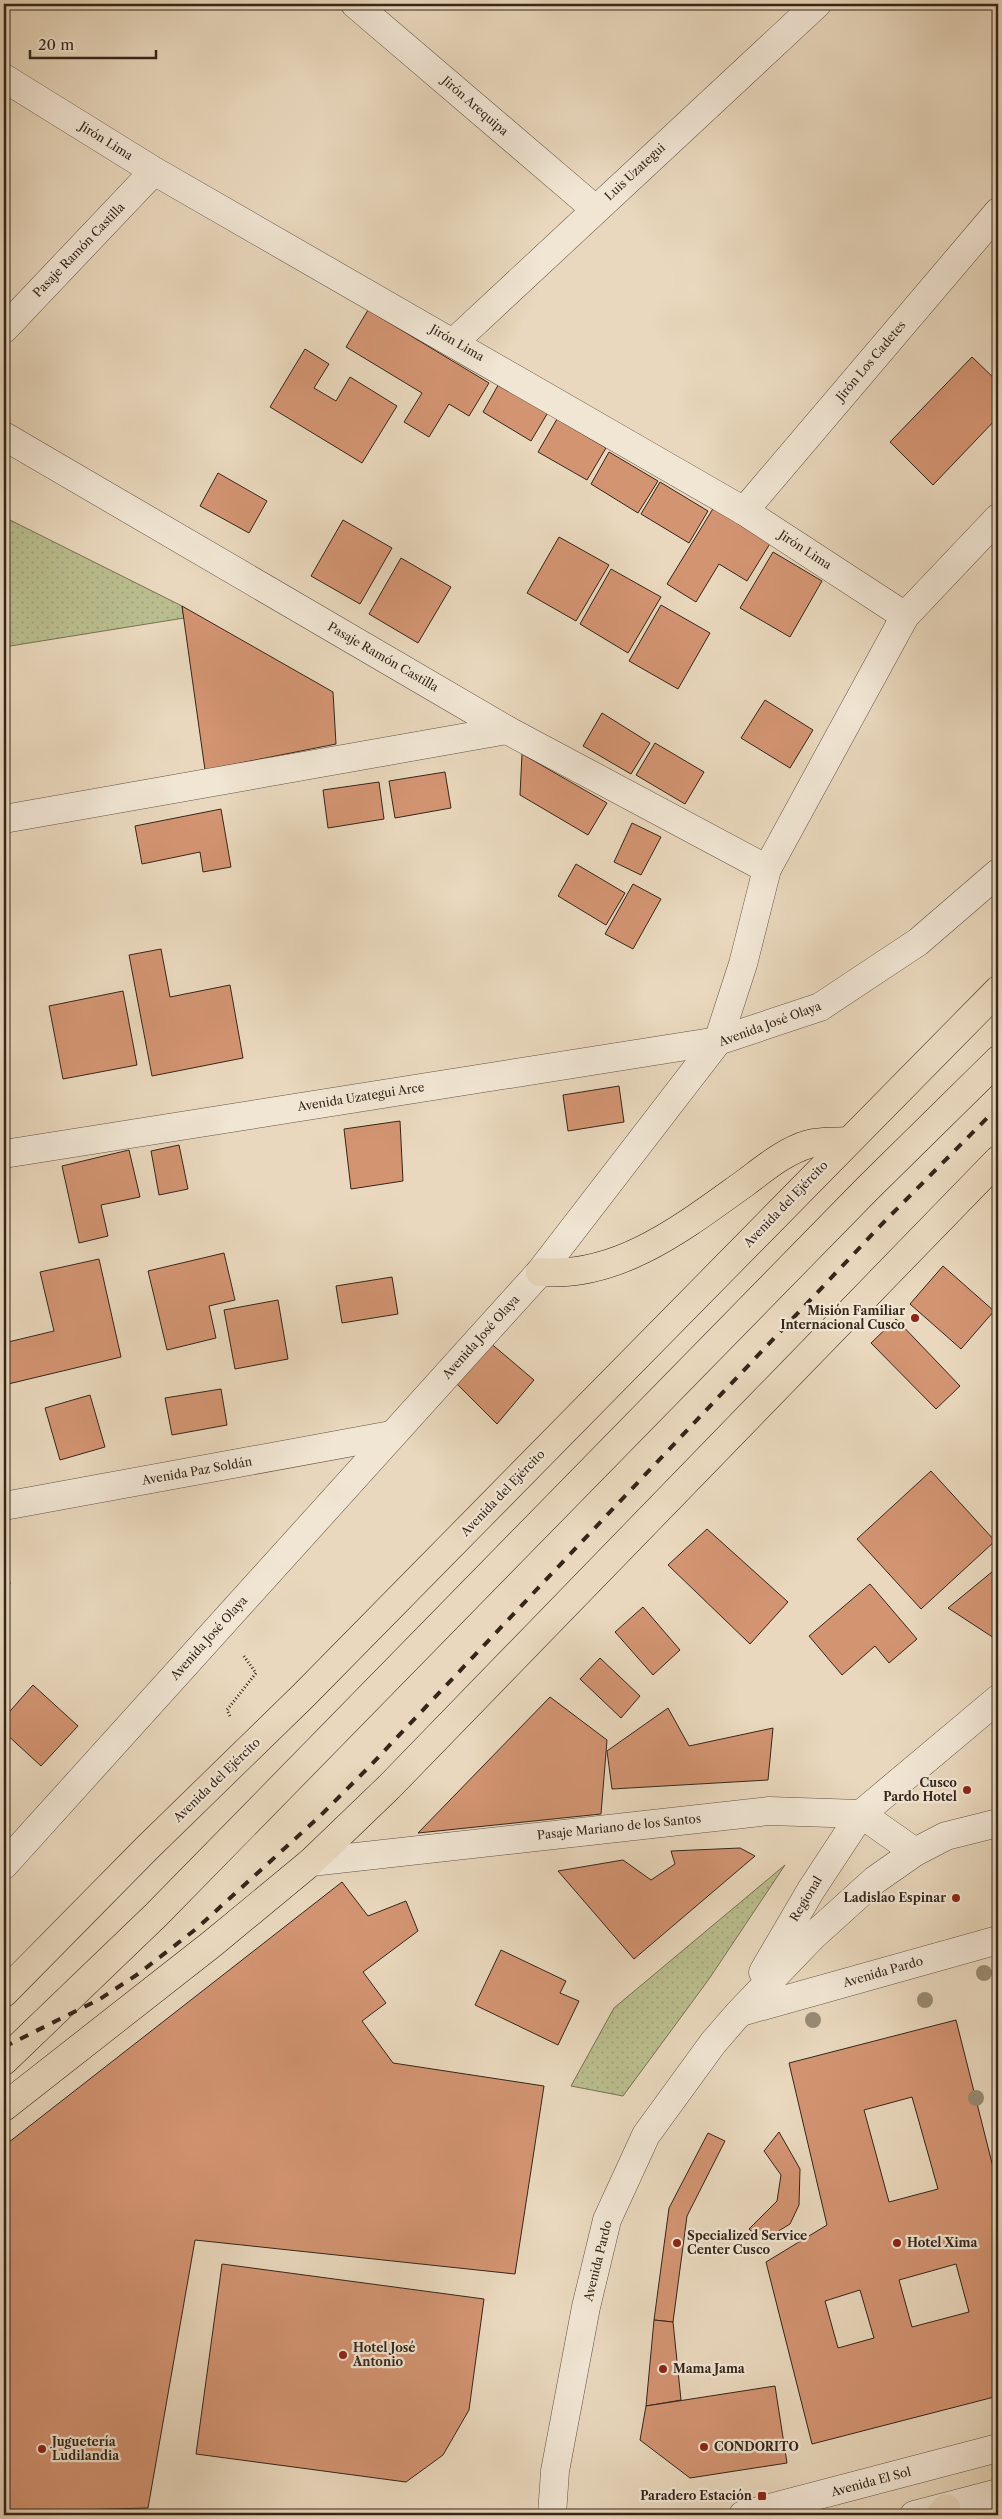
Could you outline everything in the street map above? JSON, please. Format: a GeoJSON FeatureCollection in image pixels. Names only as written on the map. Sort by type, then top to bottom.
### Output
{"type":"FeatureCollection","features":[{"type":"Feature","properties":{"kind":"main road","name":"Avenida del Ejército"},"geometry":{"type":"LineString","coordinates":[[4,1993],[147,1848],[304,1696],[847,1141],[998,990]]}},
{"type":"Feature","properties":{"kind":"main road"},"geometry":{"type":"LineString","coordinates":[[4,2061],[163,1908],[868,1188],[998,1060]]}},
{"type":"Feature","properties":{"kind":"main road"},"geometry":{"type":"LineString","coordinates":[[540,1272],[564,1274],[603,1266],[672,1235],[785,1154],[810,1144],[847,1141]]}},
{"type":"Feature","properties":{"kind":"main road"},"geometry":{"type":"LineString","coordinates":[[4,2107],[213,1943],[311,1862],[396,1780],[998,1160]]}},
{"type":"Feature","properties":{"kind":"street","name":"Jirón Arequipa"},"geometry":{"type":"LineString","coordinates":[[355,4],[383,12],[595,209]]}},
{"type":"Feature","properties":{"kind":"street","name":"Luis Uzategui"},"geometry":{"type":"LineString","coordinates":[[454,342],[817,4]]}},
{"type":"Feature","properties":{"kind":"street","name":"Jirón Lima"},"geometry":{"type":"LineString","coordinates":[[4,78],[154,171],[454,342],[744,511],[905,616]]}},
{"type":"Feature","properties":{"kind":"street","name":"Pasaje Ramón Castilla"},"geometry":{"type":"LineString","coordinates":[[4,329],[154,171]]}},
{"type":"Feature","properties":{"kind":"street","name":"Jirón Los Cadetes"},"geometry":{"type":"LineString","coordinates":[[744,511],[998,212]]}},
{"type":"Feature","properties":{"kind":"street","name":"Pasaje Ramón Castilla"},"geometry":{"type":"LineString","coordinates":[[4,436],[508,730],[767,869]]}},
{"type":"Feature","properties":{"kind":"street"},"geometry":{"type":"LineString","coordinates":[[718,1040],[744,964],[767,869],[905,616],[998,518]]}},
{"type":"Feature","properties":{"kind":"street"},"geometry":{"type":"LineString","coordinates":[[4,819],[508,730]]}},
{"type":"Feature","properties":{"kind":"street","name":"Avenida José Olaya"},"geometry":{"type":"LineString","coordinates":[[4,1865],[540,1272],[718,1040],[820,1007],[918,942],[998,873]]}},
{"type":"Feature","properties":{"kind":"street","name":"Avenida Uzategui Arce"},"geometry":{"type":"LineString","coordinates":[[4,1154],[718,1040]]}},
{"type":"Feature","properties":{"kind":"street","name":"Avenida Paz Soldán"},"geometry":{"type":"LineString","coordinates":[[4,1506],[391,1436]]}},
{"type":"Feature","properties":{"kind":"street","name":"Regional"},"geometry":{"type":"LineString","coordinates":[[739,2013],[811,1890],[861,1814],[886,1795],[998,1699]]}},
{"type":"Feature","properties":{"kind":"street","name":"Pasaje Mariano de los Santos"},"geometry":{"type":"LineString","coordinates":[[311,1862],[769,1811],[861,1814]]}},
{"type":"Feature","properties":{"kind":"street"},"geometry":{"type":"LineString","coordinates":[[861,1814],[915,1852]]}},
{"type":"Feature","properties":{"kind":"street","name":"Avenida Pardo"},"geometry":{"type":"LineString","coordinates":[[552,2515],[557,2462],[586,2307],[607,2220],[646,2135],[714,2043],[739,2013],[813,1936],[875,1880],[915,1852],[946,1836],[998,1823]]}},
{"type":"Feature","properties":{"kind":"street","name":"Avenida Pardo"},"geometry":{"type":"LineString","coordinates":[[739,2013],[998,1940]]}},
{"type":"Feature","properties":{"kind":"street","name":"Avenida El Sol"},"geometry":{"type":"LineString","coordinates":[[743,2515],[998,2448]]}},
{"type":"Feature","properties":{"kind":"street"},"geometry":{"type":"LineString","coordinates":[[914,2515],[943,2511],[998,2493]]}},
{"type":"Feature","properties":{"kind":"path"},"geometry":{"type":"LineString","coordinates":[[221,1624],[256,1673],[227,1710],[233,1724]]}},
{"type":"Feature","properties":{"kind":"green space"},"geometry":{"type":"Polygon","coordinates":[[[4,517],[182,606],[184,618],[4,647],[4,517]]]}},
{"type":"Feature","properties":{"kind":"green space"},"geometry":{"type":"Polygon","coordinates":[[[785,1865],[709,1979],[623,2096],[571,2086],[614,2008],[785,1865]]]}},
{"type":"Feature","properties":{"kind":"building"},"geometry":{"type":"Polygon","coordinates":[[[368,310],[489,383],[469,416],[449,404],[429,437],[404,422],[422,393],[346,347],[368,310]]]}},
{"type":"Feature","properties":{"kind":"building"},"geometry":{"type":"Polygon","coordinates":[[[305,349],[329,364],[314,388],[336,401],[350,377],[397,406],[362,463],[270,407],[305,349]]]}},
{"type":"Feature","properties":{"kind":"building"},"geometry":{"type":"Polygon","coordinates":[[[972,357],[998,382],[998,417],[933,485],[890,442],[972,357]]]}},
{"type":"Feature","properties":{"kind":"building"},"geometry":{"type":"Polygon","coordinates":[[[501,380],[550,409],[531,441],[483,412],[501,380]]]}},
{"type":"Feature","properties":{"kind":"building"},"geometry":{"type":"Polygon","coordinates":[[[557,419],[606,448],[587,480],[538,452],[557,419]]]}},
{"type":"Feature","properties":{"kind":"building"},"geometry":{"type":"Polygon","coordinates":[[[609,452],[658,481],[638,513],[591,484],[609,452]]]}},
{"type":"Feature","properties":{"kind":"building"},"geometry":{"type":"Polygon","coordinates":[[[218,473],[267,501],[249,533],[200,506],[218,473]]]}},
{"type":"Feature","properties":{"kind":"building"},"geometry":{"type":"Polygon","coordinates":[[[660,482],[708,511],[689,543],[641,514],[660,482]]]}},
{"type":"Feature","properties":{"kind":"building"},"geometry":{"type":"Polygon","coordinates":[[[714,507],[771,542],[747,581],[719,564],[696,602],[667,584],[714,507]]]}},
{"type":"Feature","properties":{"kind":"building"},"geometry":{"type":"Polygon","coordinates":[[[343,520],[392,548],[360,604],[311,576],[343,520]]]}},
{"type":"Feature","properties":{"kind":"building"},"geometry":{"type":"Polygon","coordinates":[[[559,537],[609,565],[576,621],[527,593],[559,537]]]}},
{"type":"Feature","properties":{"kind":"building"},"geometry":{"type":"Polygon","coordinates":[[[773,552],[822,581],[790,637],[740,608],[773,552]]]}},
{"type":"Feature","properties":{"kind":"building"},"geometry":{"type":"Polygon","coordinates":[[[401,558],[451,587],[418,643],[369,614],[401,558]]]}},
{"type":"Feature","properties":{"kind":"building"},"geometry":{"type":"Polygon","coordinates":[[[611,569],[661,597],[628,653],[580,624],[611,569]]]}},
{"type":"Feature","properties":{"kind":"building"},"geometry":{"type":"Polygon","coordinates":[[[661,605],[710,633],[678,689],[629,661],[661,605]]]}},
{"type":"Feature","properties":{"kind":"building"},"geometry":{"type":"Polygon","coordinates":[[[182,606],[333,692],[336,744],[205,770],[182,606]]]}},
{"type":"Feature","properties":{"kind":"building"},"geometry":{"type":"Polygon","coordinates":[[[765,700],[813,730],[790,768],[741,738],[765,700]]]}},
{"type":"Feature","properties":{"kind":"building"},"geometry":{"type":"Polygon","coordinates":[[[602,713],[650,743],[631,774],[583,746],[602,713]]]}},
{"type":"Feature","properties":{"kind":"building"},"geometry":{"type":"Polygon","coordinates":[[[655,743],[704,772],[685,804],[636,775],[655,743]]]}},
{"type":"Feature","properties":{"kind":"building"},"geometry":{"type":"Polygon","coordinates":[[[522,754],[607,803],[588,835],[520,795],[522,754]]]}},
{"type":"Feature","properties":{"kind":"building"},"geometry":{"type":"Polygon","coordinates":[[[445,772],[451,808],[395,818],[389,781],[445,772]]]}},
{"type":"Feature","properties":{"kind":"building"},"geometry":{"type":"Polygon","coordinates":[[[379,782],[384,819],[328,828],[323,790],[379,782]]]}},
{"type":"Feature","properties":{"kind":"building"},"geometry":{"type":"Polygon","coordinates":[[[221,809],[231,867],[203,872],[200,852],[142,864],[135,826],[221,809]]]}},
{"type":"Feature","properties":{"kind":"building"},"geometry":{"type":"Polygon","coordinates":[[[632,823],[661,837],[641,875],[614,862],[632,823]]]}},
{"type":"Feature","properties":{"kind":"building"},"geometry":{"type":"Polygon","coordinates":[[[576,864],[625,893],[606,925],[558,896],[576,864]]]}},
{"type":"Feature","properties":{"kind":"building"},"geometry":{"type":"Polygon","coordinates":[[[633,884],[661,899],[633,949],[605,934],[633,884]]]}},
{"type":"Feature","properties":{"kind":"building"},"geometry":{"type":"Polygon","coordinates":[[[161,949],[170,997],[230,985],[243,1058],[152,1076],[129,955],[161,949]]]}},
{"type":"Feature","properties":{"kind":"building"},"geometry":{"type":"Polygon","coordinates":[[[123,991],[137,1065],[63,1079],[49,1006],[123,991]]]}},
{"type":"Feature","properties":{"kind":"building"},"geometry":{"type":"Polygon","coordinates":[[[619,1086],[624,1122],[568,1131],[563,1095],[619,1086]]]}},
{"type":"Feature","properties":{"kind":"building"},"geometry":{"type":"Polygon","coordinates":[[[400,1121],[403,1181],[351,1189],[344,1129],[400,1121]]]}},
{"type":"Feature","properties":{"kind":"building"},"geometry":{"type":"Polygon","coordinates":[[[179,1145],[188,1189],[159,1195],[151,1151],[179,1145]]]}},
{"type":"Feature","properties":{"kind":"building"},"geometry":{"type":"Polygon","coordinates":[[[129,1150],[140,1197],[101,1205],[108,1236],[79,1243],[62,1166],[129,1150]]]}},
{"type":"Feature","properties":{"kind":"building"},"geometry":{"type":"Polygon","coordinates":[[[224,1253],[235,1300],[209,1306],[216,1338],[167,1350],[148,1271],[224,1253]]]}},
{"type":"Feature","properties":{"kind":"building"},"geometry":{"type":"Polygon","coordinates":[[[99,1259],[121,1357],[4,1385],[4,1343],[54,1331],[40,1272],[99,1259]]]}},
{"type":"Feature","properties":{"kind":"building"},"geometry":{"type":"Polygon","coordinates":[[[943,1266],[994,1311],[961,1349],[910,1304],[943,1266]]]}},
{"type":"Feature","properties":{"kind":"building"},"geometry":{"type":"Polygon","coordinates":[[[392,1277],[398,1314],[342,1323],[336,1286],[392,1277]]]}},
{"type":"Feature","properties":{"kind":"building"},"geometry":{"type":"Polygon","coordinates":[[[278,1300],[288,1359],[235,1369],[224,1310],[278,1300]]]}},
{"type":"Feature","properties":{"kind":"building"},"geometry":{"type":"Polygon","coordinates":[[[896,1319],[960,1386],[936,1409],[871,1343],[896,1319]]]}},
{"type":"Feature","properties":{"kind":"building"},"geometry":{"type":"Polygon","coordinates":[[[488,1341],[534,1380],[497,1424],[455,1382],[488,1341]]]}},
{"type":"Feature","properties":{"kind":"building"},"geometry":{"type":"Polygon","coordinates":[[[221,1389],[227,1425],[172,1435],[165,1398],[221,1389]]]}},
{"type":"Feature","properties":{"kind":"building"},"geometry":{"type":"Polygon","coordinates":[[[90,1395],[105,1447],[60,1460],[45,1408],[90,1395]]]}},
{"type":"Feature","properties":{"kind":"building"},"geometry":{"type":"Polygon","coordinates":[[[931,1471],[995,1541],[921,1609],[857,1539],[931,1471]]]}},
{"type":"Feature","properties":{"kind":"building"},"geometry":{"type":"Polygon","coordinates":[[[707,1529],[788,1602],[750,1644],[668,1565],[707,1529]]]}},
{"type":"Feature","properties":{"kind":"building"},"geometry":{"type":"Polygon","coordinates":[[[4,1546],[10,1584],[4,1585],[4,1546]]]}},
{"type":"Feature","properties":{"kind":"building"},"geometry":{"type":"Polygon","coordinates":[[[998,1567],[998,1634],[994,1638],[948,1608],[998,1567]]]}},
{"type":"Feature","properties":{"kind":"building"},"geometry":{"type":"Polygon","coordinates":[[[870,1584],[917,1639],[889,1663],[875,1646],[842,1675],[809,1636],[870,1584]]]}},
{"type":"Feature","properties":{"kind":"building"},"geometry":{"type":"Polygon","coordinates":[[[643,1607],[680,1650],[653,1675],[615,1632],[643,1607]]]}},
{"type":"Feature","properties":{"kind":"building"},"geometry":{"type":"Polygon","coordinates":[[[600,1658],[640,1696],[621,1718],[580,1679],[600,1658]]]}},
{"type":"Feature","properties":{"kind":"building"},"geometry":{"type":"Polygon","coordinates":[[[33,1685],[78,1726],[41,1766],[4,1732],[4,1718],[33,1685]]]}},
{"type":"Feature","properties":{"kind":"building"},"geometry":{"type":"Polygon","coordinates":[[[550,1697],[607,1740],[601,1814],[418,1833],[550,1697]]]}},
{"type":"Feature","properties":{"kind":"building"},"geometry":{"type":"Polygon","coordinates":[[[668,1708],[689,1746],[773,1728],[768,1780],[612,1789],[607,1751],[668,1708]]]}},
{"type":"Feature","properties":{"kind":"building"},"geometry":{"type":"Polygon","coordinates":[[[740,1848],[755,1856],[634,1959],[558,1871],[623,1860],[651,1880],[675,1864],[671,1851],[740,1848]]]}},
{"type":"Feature","properties":{"kind":"building"},"geometry":{"type":"Polygon","coordinates":[[[342,1882],[368,1916],[406,1901],[418,1931],[363,1972],[386,2003],[362,2021],[393,2063],[544,2086],[515,2274],[195,2240],[148,2508],[4,2512],[4,2146],[342,1882]]]}},
{"type":"Feature","properties":{"kind":"building"},"geometry":{"type":"Polygon","coordinates":[[[501,1950],[566,1981],[560,1993],[579,2001],[558,2045],[475,2005],[501,1950]]]}},
{"type":"Feature","properties":{"kind":"building","name":"Hotel Xima"},"geometry":{"type":"Polygon","coordinates":[[[956,2020],[998,2187],[998,2396],[812,2444],[766,2262],[827,2225],[789,2063],[956,2020]],[[912,2097],[864,2110],[889,2202],[938,2189],[912,2097]],[[956,2264],[899,2280],[912,2327],[969,2312],[956,2264]],[[860,2290],[825,2301],[838,2348],[874,2338],[860,2290]]]}},
{"type":"Feature","properties":{"kind":"building"},"geometry":{"type":"Polygon","coordinates":[[[779,2132],[800,2169],[799,2205],[790,2224],[762,2241],[749,2229],[777,2201],[781,2175],[764,2151],[779,2132]]]}},
{"type":"Feature","properties":{"kind":"building"},"geometry":{"type":"Polygon","coordinates":[[[708,2133],[725,2141],[687,2216],[673,2322],[654,2320],[669,2208],[708,2133]]]}},
{"type":"Feature","properties":{"kind":"building","name":"Hotel José Antonio"},"geometry":{"type":"Polygon","coordinates":[[[222,2264],[484,2299],[469,2410],[443,2455],[406,2482],[196,2454],[222,2264]]]}},
{"type":"Feature","properties":{"kind":"building"},"geometry":{"type":"Polygon","coordinates":[[[654,2320],[673,2322],[681,2400],[646,2406],[654,2320]]]}},
{"type":"Feature","properties":{"kind":"building"},"geometry":{"type":"Polygon","coordinates":[[[775,2386],[787,2463],[690,2478],[640,2440],[646,2406],[775,2386]]]}},
{"type":"Feature","properties":{"kind":"railway"},"geometry":{"type":"LineString","coordinates":[[4,2047],[100,1999],[138,1974],[196,1929],[319,1817],[370,1766],[882,1224],[998,1107]]}},
{"type":"Feature","properties":{"kind":"place","name":"Misión Familiar Internacional Cusco"},"geometry":{"type":"Point","coordinates":[915,1318]}},
{"type":"Feature","properties":{"kind":"place","name":"Cusco Pardo Hotel"},"geometry":{"type":"Point","coordinates":[967,1790]}},
{"type":"Feature","properties":{"kind":"place","name":"Ladislao Espinar"},"geometry":{"type":"Point","coordinates":[956,1898]}},
{"type":"Feature","properties":{"kind":"place","name":"Specialized Service Center Cusco"},"geometry":{"type":"Point","coordinates":[677,2243]}},
{"type":"Feature","properties":{"kind":"place","name":"Hotel Xima"},"geometry":{"type":"Point","coordinates":[897,2243]}},
{"type":"Feature","properties":{"kind":"place","name":"Hotel José Antonio"},"geometry":{"type":"Point","coordinates":[343,2355]}},
{"type":"Feature","properties":{"kind":"place","name":"Mama Jama"},"geometry":{"type":"Point","coordinates":[663,2369]}},
{"type":"Feature","properties":{"kind":"place","name":"CONDORITO"},"geometry":{"type":"Point","coordinates":[704,2447]}},
{"type":"Feature","properties":{"kind":"place","name":"Juguetería Ludilandia"},"geometry":{"type":"Point","coordinates":[42,2449]}},
{"type":"Feature","properties":{"kind":"place","name":"Paradero Estación"},"geometry":{"type":"Point","coordinates":[762,2496]}}]}
